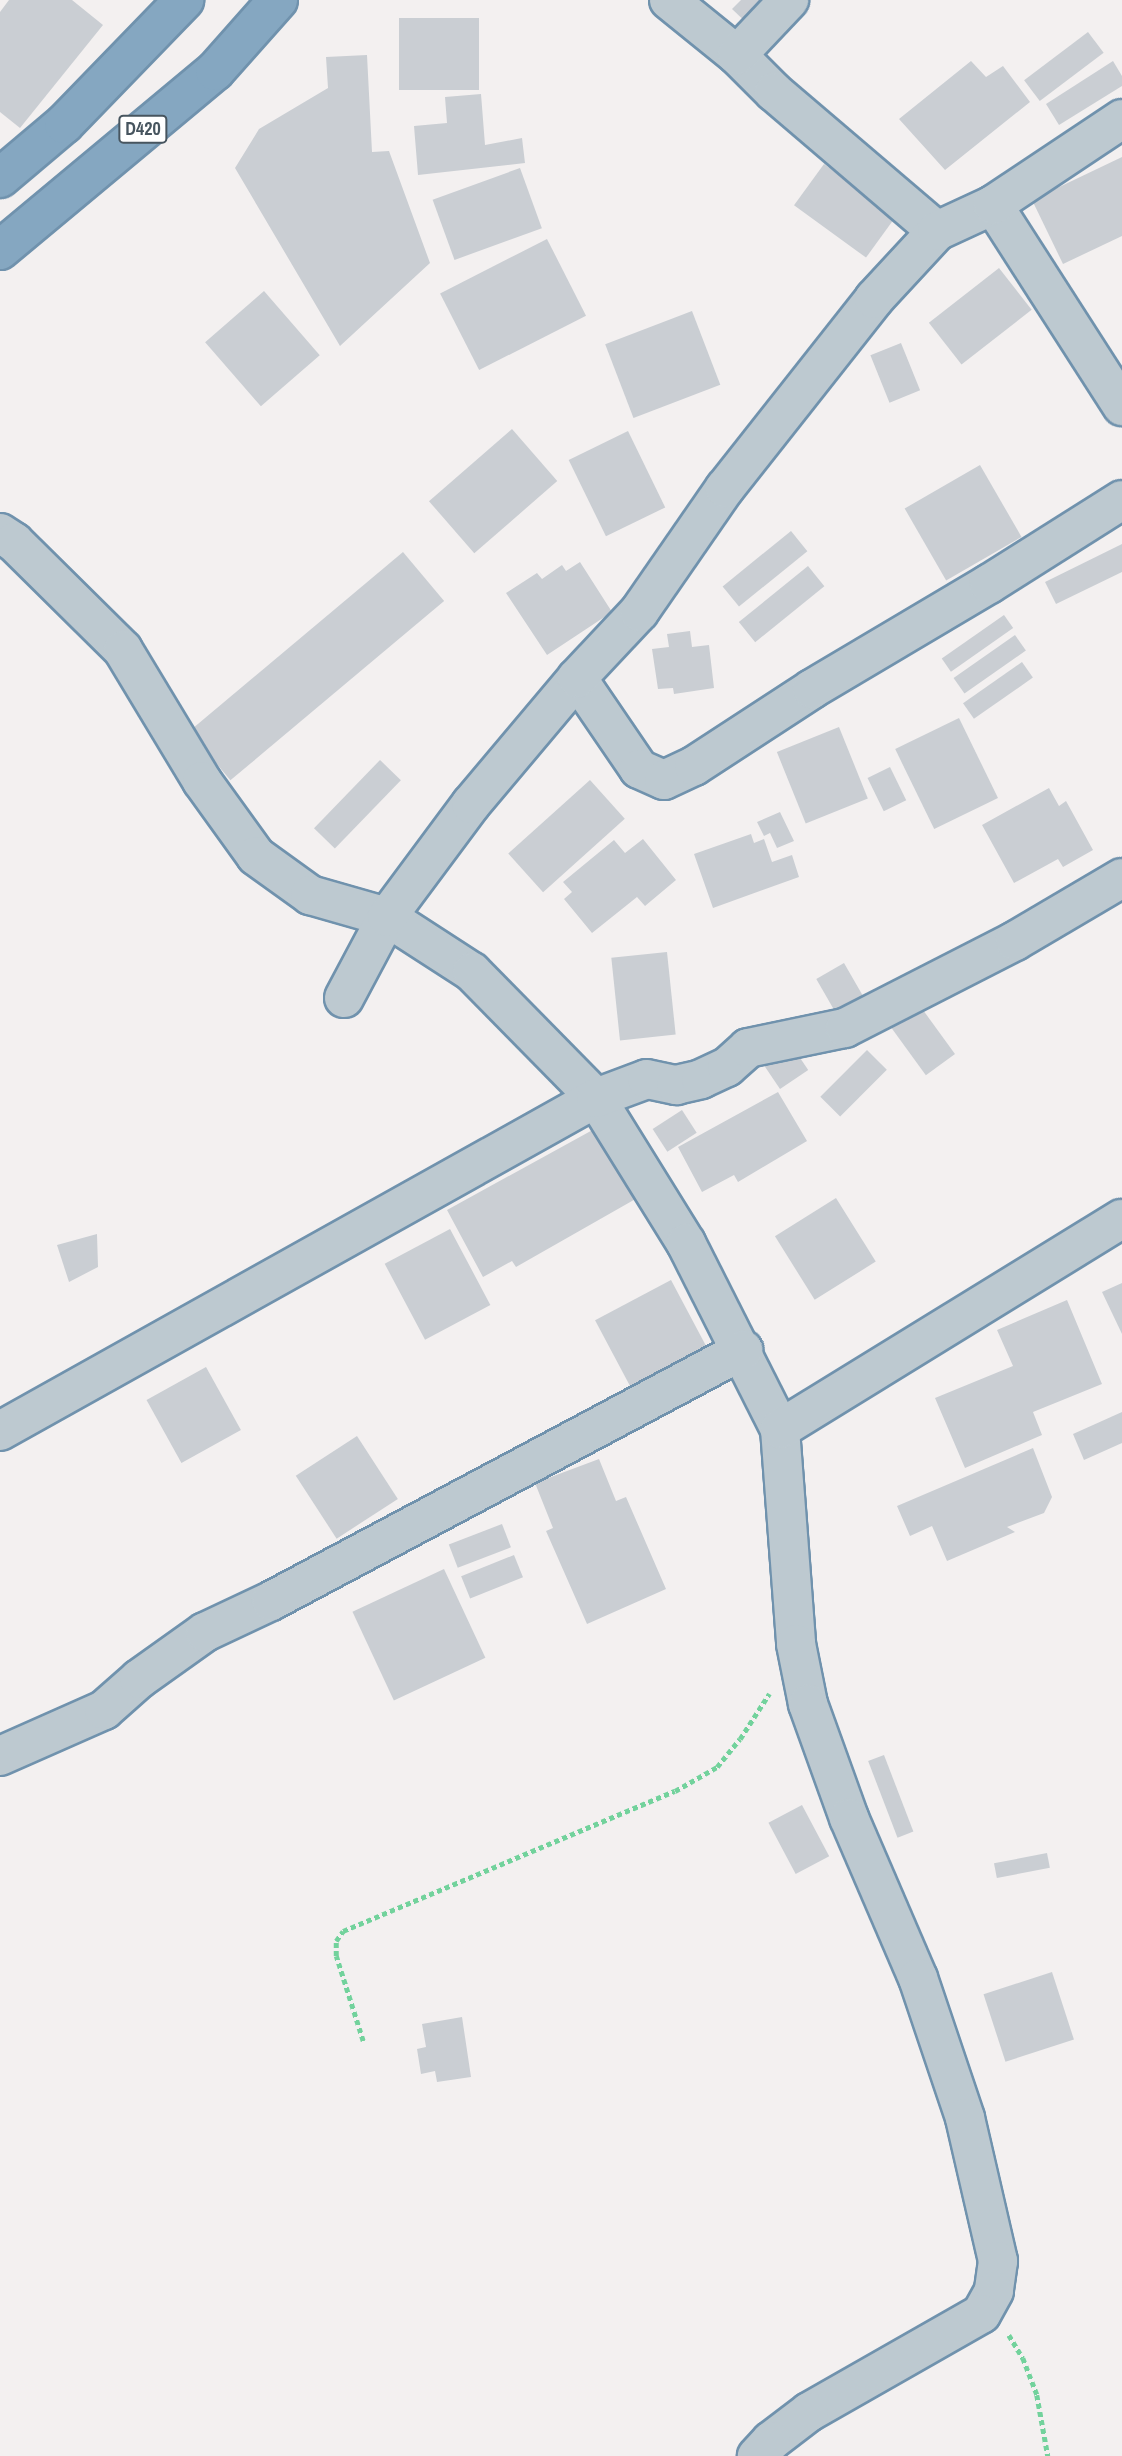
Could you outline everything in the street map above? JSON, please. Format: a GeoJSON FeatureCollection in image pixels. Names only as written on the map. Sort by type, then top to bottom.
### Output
{"type":"FeatureCollection","features":[{"type":"Feature","properties":{"kind":"highway"},"geometry":{"type":"LineString","coordinates":[[0,178],[64,124],[184,0]]}},
{"type":"Feature","properties":{"kind":"highway","name":"D420"},"geometry":{"type":"LineString","coordinates":[[0,250],[215,71],[278,0]]}},
{"type":"Feature","properties":{"kind":"street"},"geometry":{"type":"LineString","coordinates":[[669,0],[737,55],[774,92],[937,231]]}},
{"type":"Feature","properties":{"kind":"street"},"geometry":{"type":"LineString","coordinates":[[737,55],[789,0]]}},
{"type":"Feature","properties":{"kind":"street"},"geometry":{"type":"LineString","coordinates":[[344,998],[387,917],[471,804],[577,678],[639,612],[725,488],[874,299],[937,231],[993,205],[1122,119]]}},
{"type":"Feature","properties":{"kind":"street"},"geometry":{"type":"LineString","coordinates":[[993,205],[1122,406]]}},
{"type":"Feature","properties":{"kind":"street"},"geometry":{"type":"LineString","coordinates":[[577,678],[639,769],[664,780],[694,766],[812,689],[989,584],[1122,500]]}},
{"type":"Feature","properties":{"kind":"street"},"geometry":{"type":"LineString","coordinates":[[4,541],[123,650],[202,781],[256,856],[310,895],[387,917],[472,972],[596,1098],[686,1243],[743,1350],[780,1429],[783,1502],[800,1671],[819,1736],[849,1818],[918,1978],[965,2118],[998,2261],[994,2291],[981,2314],[809,2412],[771,2441],[757,2456]]}},
{"type":"Feature","properties":{"kind":"street"},"geometry":{"type":"LineString","coordinates":[[0,1431],[596,1098],[647,1080],[676,1085],[701,1080],[727,1067],[748,1048],[845,1028],[1015,941],[1122,878]]}},
{"type":"Feature","properties":{"kind":"street"},"geometry":{"type":"LineString","coordinates":[[780,1429],[1122,1219]]}},
{"type":"Feature","properties":{"kind":"street"},"geometry":{"type":"LineString","coordinates":[[0,1756],[104,1710],[139,1679],[205,1632],[271,1601],[743,1350]]}},
{"type":"Feature","properties":{"kind":"path"},"geometry":{"type":"LineString","coordinates":[[363,2041],[336,1956],[336,1941],[343,1931],[675,1791],[718,1767],[774,1688],[800,1671]]}},
{"type":"Feature","properties":{"kind":"path"},"geometry":{"type":"LineString","coordinates":[[988,2302],[1027,2370],[1044,2424],[1048,2456]]}},
{"type":"Feature","properties":{"kind":"building"},"geometry":{"type":"Polygon","coordinates":[[[9,0],[72,0],[103,25],[20,128],[0,112],[0,12],[9,0]]]}},
{"type":"Feature","properties":{"kind":"building"},"geometry":{"type":"Polygon","coordinates":[[[741,0],[776,0],[751,27],[732,9],[741,0]]]}},
{"type":"Feature","properties":{"kind":"building"},"geometry":{"type":"Polygon","coordinates":[[[399,18],[479,18],[479,90],[399,90],[399,18]]]}},
{"type":"Feature","properties":{"kind":"building"},"geometry":{"type":"Polygon","coordinates":[[[1088,32],[1104,53],[1040,101],[1024,80],[1088,32]]]}},
{"type":"Feature","properties":{"kind":"building"},"geometry":{"type":"Polygon","coordinates":[[[367,55],[372,152],[389,151],[430,263],[340,346],[235,168],[259,129],[328,88],[326,57],[367,55]]]}},
{"type":"Feature","properties":{"kind":"building"},"geometry":{"type":"Polygon","coordinates":[[[971,61],[986,77],[1003,66],[1030,102],[945,170],[899,119],[971,61]]]}},
{"type":"Feature","properties":{"kind":"building"},"geometry":{"type":"Polygon","coordinates":[[[1113,61],[1122,76],[1122,86],[1059,125],[1046,104],[1113,61]]]}},
{"type":"Feature","properties":{"kind":"building"},"geometry":{"type":"Polygon","coordinates":[[[481,94],[485,145],[522,138],[525,163],[418,175],[414,126],[447,123],[445,97],[481,94]]]}},
{"type":"Feature","properties":{"kind":"building"},"geometry":{"type":"Polygon","coordinates":[[[1122,157],[1122,236],[1063,264],[1032,200],[1122,157]]]}},
{"type":"Feature","properties":{"kind":"building"},"geometry":{"type":"Polygon","coordinates":[[[824,164],[896,216],[866,258],[794,205],[824,164]]]}},
{"type":"Feature","properties":{"kind":"building"},"geometry":{"type":"Polygon","coordinates":[[[520,168],[542,228],[454,260],[433,200],[520,168]]]}},
{"type":"Feature","properties":{"kind":"building"},"geometry":{"type":"Polygon","coordinates":[[[547,239],[586,316],[479,370],[440,293],[547,239]]]}},
{"type":"Feature","properties":{"kind":"building"},"geometry":{"type":"Polygon","coordinates":[[[999,268],[1032,310],[961,365],[929,323],[999,268]]]}},
{"type":"Feature","properties":{"kind":"building"},"geometry":{"type":"Polygon","coordinates":[[[264,291],[320,355],[261,406],[205,342],[264,291]]]}},
{"type":"Feature","properties":{"kind":"building"},"geometry":{"type":"Polygon","coordinates":[[[692,311],[720,385],[633,418],[605,344],[692,311]]]}},
{"type":"Feature","properties":{"kind":"building"},"geometry":{"type":"Polygon","coordinates":[[[901,343],[920,390],[890,403],[870,355],[901,343]]]}},
{"type":"Feature","properties":{"kind":"building"},"geometry":{"type":"Polygon","coordinates":[[[512,429],[557,481],[474,553],[429,501],[512,429]]]}},
{"type":"Feature","properties":{"kind":"building"},"geometry":{"type":"Polygon","coordinates":[[[628,431],[665,507],[606,536],[569,460],[628,431]]]}},
{"type":"Feature","properties":{"kind":"building"},"geometry":{"type":"Polygon","coordinates":[[[980,465],[1022,537],[946,580],[905,508],[980,465]]]}},
{"type":"Feature","properties":{"kind":"building"},"geometry":{"type":"Polygon","coordinates":[[[791,531],[807,551],[739,607],[723,586],[791,531]]]}},
{"type":"Feature","properties":{"kind":"building"},"geometry":{"type":"Polygon","coordinates":[[[1122,544],[1122,572],[1056,604],[1045,582],[1122,544]]]}},
{"type":"Feature","properties":{"kind":"building"},"geometry":{"type":"Polygon","coordinates":[[[403,552],[444,601],[230,780],[189,731],[403,552]]]}},
{"type":"Feature","properties":{"kind":"building"},"geometry":{"type":"Polygon","coordinates":[[[580,562],[612,612],[547,655],[506,593],[537,573],[542,579],[562,565],[566,571],[580,562]]]}},
{"type":"Feature","properties":{"kind":"building"},"geometry":{"type":"Polygon","coordinates":[[[808,566],[824,586],[755,642],[739,622],[808,566]]]}},
{"type":"Feature","properties":{"kind":"building"},"geometry":{"type":"Polygon","coordinates":[[[1004,615],[1013,628],[951,672],[942,659],[1004,615]]]}},
{"type":"Feature","properties":{"kind":"building"},"geometry":{"type":"Polygon","coordinates":[[[690,631],[692,647],[709,645],[714,688],[674,694],[673,688],[658,689],[652,649],[669,647],[667,634],[690,631]]]}},
{"type":"Feature","properties":{"kind":"building"},"geometry":{"type":"Polygon","coordinates":[[[1015,635],[1026,651],[964,694],[954,678],[1015,635]]]}},
{"type":"Feature","properties":{"kind":"building"},"geometry":{"type":"Polygon","coordinates":[[[1022,662],[1033,678],[974,719],[963,703],[1022,662]]]}},
{"type":"Feature","properties":{"kind":"building"},"geometry":{"type":"Polygon","coordinates":[[[959,718],[998,798],[934,829],[895,749],[959,718]]]}},
{"type":"Feature","properties":{"kind":"building"},"geometry":{"type":"Polygon","coordinates":[[[839,727],[868,798],[806,823],[777,752],[839,727]]]}},
{"type":"Feature","properties":{"kind":"building"},"geometry":{"type":"Polygon","coordinates":[[[380,760],[401,780],[335,848],[314,828],[380,760]]]}},
{"type":"Feature","properties":{"kind":"building"},"geometry":{"type":"Polygon","coordinates":[[[890,767],[906,800],[884,811],[868,778],[890,767]]]}},
{"type":"Feature","properties":{"kind":"building"},"geometry":{"type":"Polygon","coordinates":[[[590,780],[625,819],[543,892],[508,854],[590,780]]]}},
{"type":"Feature","properties":{"kind":"building"},"geometry":{"type":"Polygon","coordinates":[[[1049,788],[1059,806],[1066,801],[1093,850],[1063,867],[1058,859],[1014,883],[982,825],[1049,788]]]}},
{"type":"Feature","properties":{"kind":"building"},"geometry":{"type":"Polygon","coordinates":[[[780,812],[794,841],[777,848],[770,833],[764,836],[757,822],[780,812]]]}},
{"type":"Feature","properties":{"kind":"building"},"geometry":{"type":"Polygon","coordinates":[[[751,834],[754,843],[764,839],[772,862],[792,855],[799,877],[713,908],[694,854],[751,834]]]}},
{"type":"Feature","properties":{"kind":"building"},"geometry":{"type":"Polygon","coordinates":[[[643,839],[676,880],[645,906],[637,897],[592,933],[564,899],[572,892],[563,882],[614,840],[625,853],[643,839]]]}},
{"type":"Feature","properties":{"kind":"building"},"geometry":{"type":"Polygon","coordinates":[[[667,952],[676,1035],[620,1040],[611,958],[667,952]]]}},
{"type":"Feature","properties":{"kind":"building"},"geometry":{"type":"Polygon","coordinates":[[[844,963],[863,996],[835,1012],[816,979],[844,963]]]}},
{"type":"Feature","properties":{"kind":"building"},"geometry":{"type":"Polygon","coordinates":[[[915,999],[955,1054],[926,1075],[886,1020],[915,999]]]}},
{"type":"Feature","properties":{"kind":"building"},"geometry":{"type":"Polygon","coordinates":[[[792,1046],[808,1070],[780,1089],[764,1065],[792,1046]]]}},
{"type":"Feature","properties":{"kind":"building"},"geometry":{"type":"Polygon","coordinates":[[[867,1050],[887,1070],[840,1116],[820,1097],[867,1050]]]}},
{"type":"Feature","properties":{"kind":"building"},"geometry":{"type":"Polygon","coordinates":[[[778,1092],[807,1141],[738,1182],[734,1175],[702,1192],[678,1147],[778,1092]]]}},
{"type":"Feature","properties":{"kind":"building"},"geometry":{"type":"Polygon","coordinates":[[[682,1110],[697,1133],[667,1152],[653,1129],[682,1110]]]}},
{"type":"Feature","properties":{"kind":"building"},"geometry":{"type":"Polygon","coordinates":[[[598,1127],[639,1197],[516,1267],[512,1261],[483,1277],[447,1210],[598,1127]]]}},
{"type":"Feature","properties":{"kind":"building"},"geometry":{"type":"Polygon","coordinates":[[[836,1198],[876,1262],[815,1300],[775,1236],[836,1198]]]}},
{"type":"Feature","properties":{"kind":"building"},"geometry":{"type":"Polygon","coordinates":[[[450,1229],[490,1305],[425,1340],[385,1264],[450,1229]]]}},
{"type":"Feature","properties":{"kind":"building"},"geometry":{"type":"Polygon","coordinates":[[[97,1234],[98,1267],[69,1282],[57,1245],[97,1234]]]}},
{"type":"Feature","properties":{"kind":"building"},"geometry":{"type":"Polygon","coordinates":[[[671,1280],[706,1346],[630,1387],[595,1320],[671,1280]]]}},
{"type":"Feature","properties":{"kind":"building"},"geometry":{"type":"Polygon","coordinates":[[[1122,1283],[1122,1334],[1102,1292],[1122,1283]]]}},
{"type":"Feature","properties":{"kind":"building"},"geometry":{"type":"Polygon","coordinates":[[[1067,1300],[1102,1384],[1033,1412],[1042,1435],[965,1468],[935,1398],[1013,1366],[997,1330],[1067,1300]]]}},
{"type":"Feature","properties":{"kind":"building"},"geometry":{"type":"Polygon","coordinates":[[[206,1367],[241,1430],[181,1463],[147,1400],[206,1367]]]}},
{"type":"Feature","properties":{"kind":"building"},"geometry":{"type":"Polygon","coordinates":[[[1122,1412],[1122,1443],[1084,1460],[1073,1434],[1122,1412]]]}},
{"type":"Feature","properties":{"kind":"building"},"geometry":{"type":"Polygon","coordinates":[[[357,1436],[398,1499],[337,1539],[296,1476],[357,1436]]]}},
{"type":"Feature","properties":{"kind":"building"},"geometry":{"type":"Polygon","coordinates":[[[1033,1448],[1052,1497],[1044,1513],[1007,1527],[1015,1532],[947,1561],[932,1526],[910,1536],[897,1506],[1033,1448]]]}},
{"type":"Feature","properties":{"kind":"building"},"geometry":{"type":"Polygon","coordinates":[[[599,1459],[616,1501],[626,1497],[666,1589],[587,1624],[546,1531],[553,1528],[535,1483],[599,1459]]]}},
{"type":"Feature","properties":{"kind":"building"},"geometry":{"type":"Polygon","coordinates":[[[502,1524],[511,1547],[458,1568],[449,1544],[502,1524]]]}},
{"type":"Feature","properties":{"kind":"building"},"geometry":{"type":"Polygon","coordinates":[[[514,1555],[523,1577],[470,1599],[461,1576],[514,1555]]]}},
{"type":"Feature","properties":{"kind":"building"},"geometry":{"type":"Polygon","coordinates":[[[444,1569],[485,1658],[394,1701],[352,1612],[444,1569]]]}},
{"type":"Feature","properties":{"kind":"building"},"geometry":{"type":"Polygon","coordinates":[[[884,1755],[913,1832],[898,1838],[868,1761],[884,1755]]]}},
{"type":"Feature","properties":{"kind":"building"},"geometry":{"type":"Polygon","coordinates":[[[802,1805],[829,1856],[796,1874],[768,1823],[802,1805]]]}},
{"type":"Feature","properties":{"kind":"building"},"geometry":{"type":"Polygon","coordinates":[[[1047,1853],[1050,1868],[997,1878],[994,1863],[1047,1853]]]}},
{"type":"Feature","properties":{"kind":"building"},"geometry":{"type":"Polygon","coordinates":[[[1052,1972],[1074,2040],[1005,2062],[984,1994],[1052,1972]]]}},
{"type":"Feature","properties":{"kind":"building"},"geometry":{"type":"Polygon","coordinates":[[[462,2017],[471,2077],[437,2082],[435,2071],[421,2074],[417,2049],[426,2047],[422,2024],[462,2017]]]}}]}
